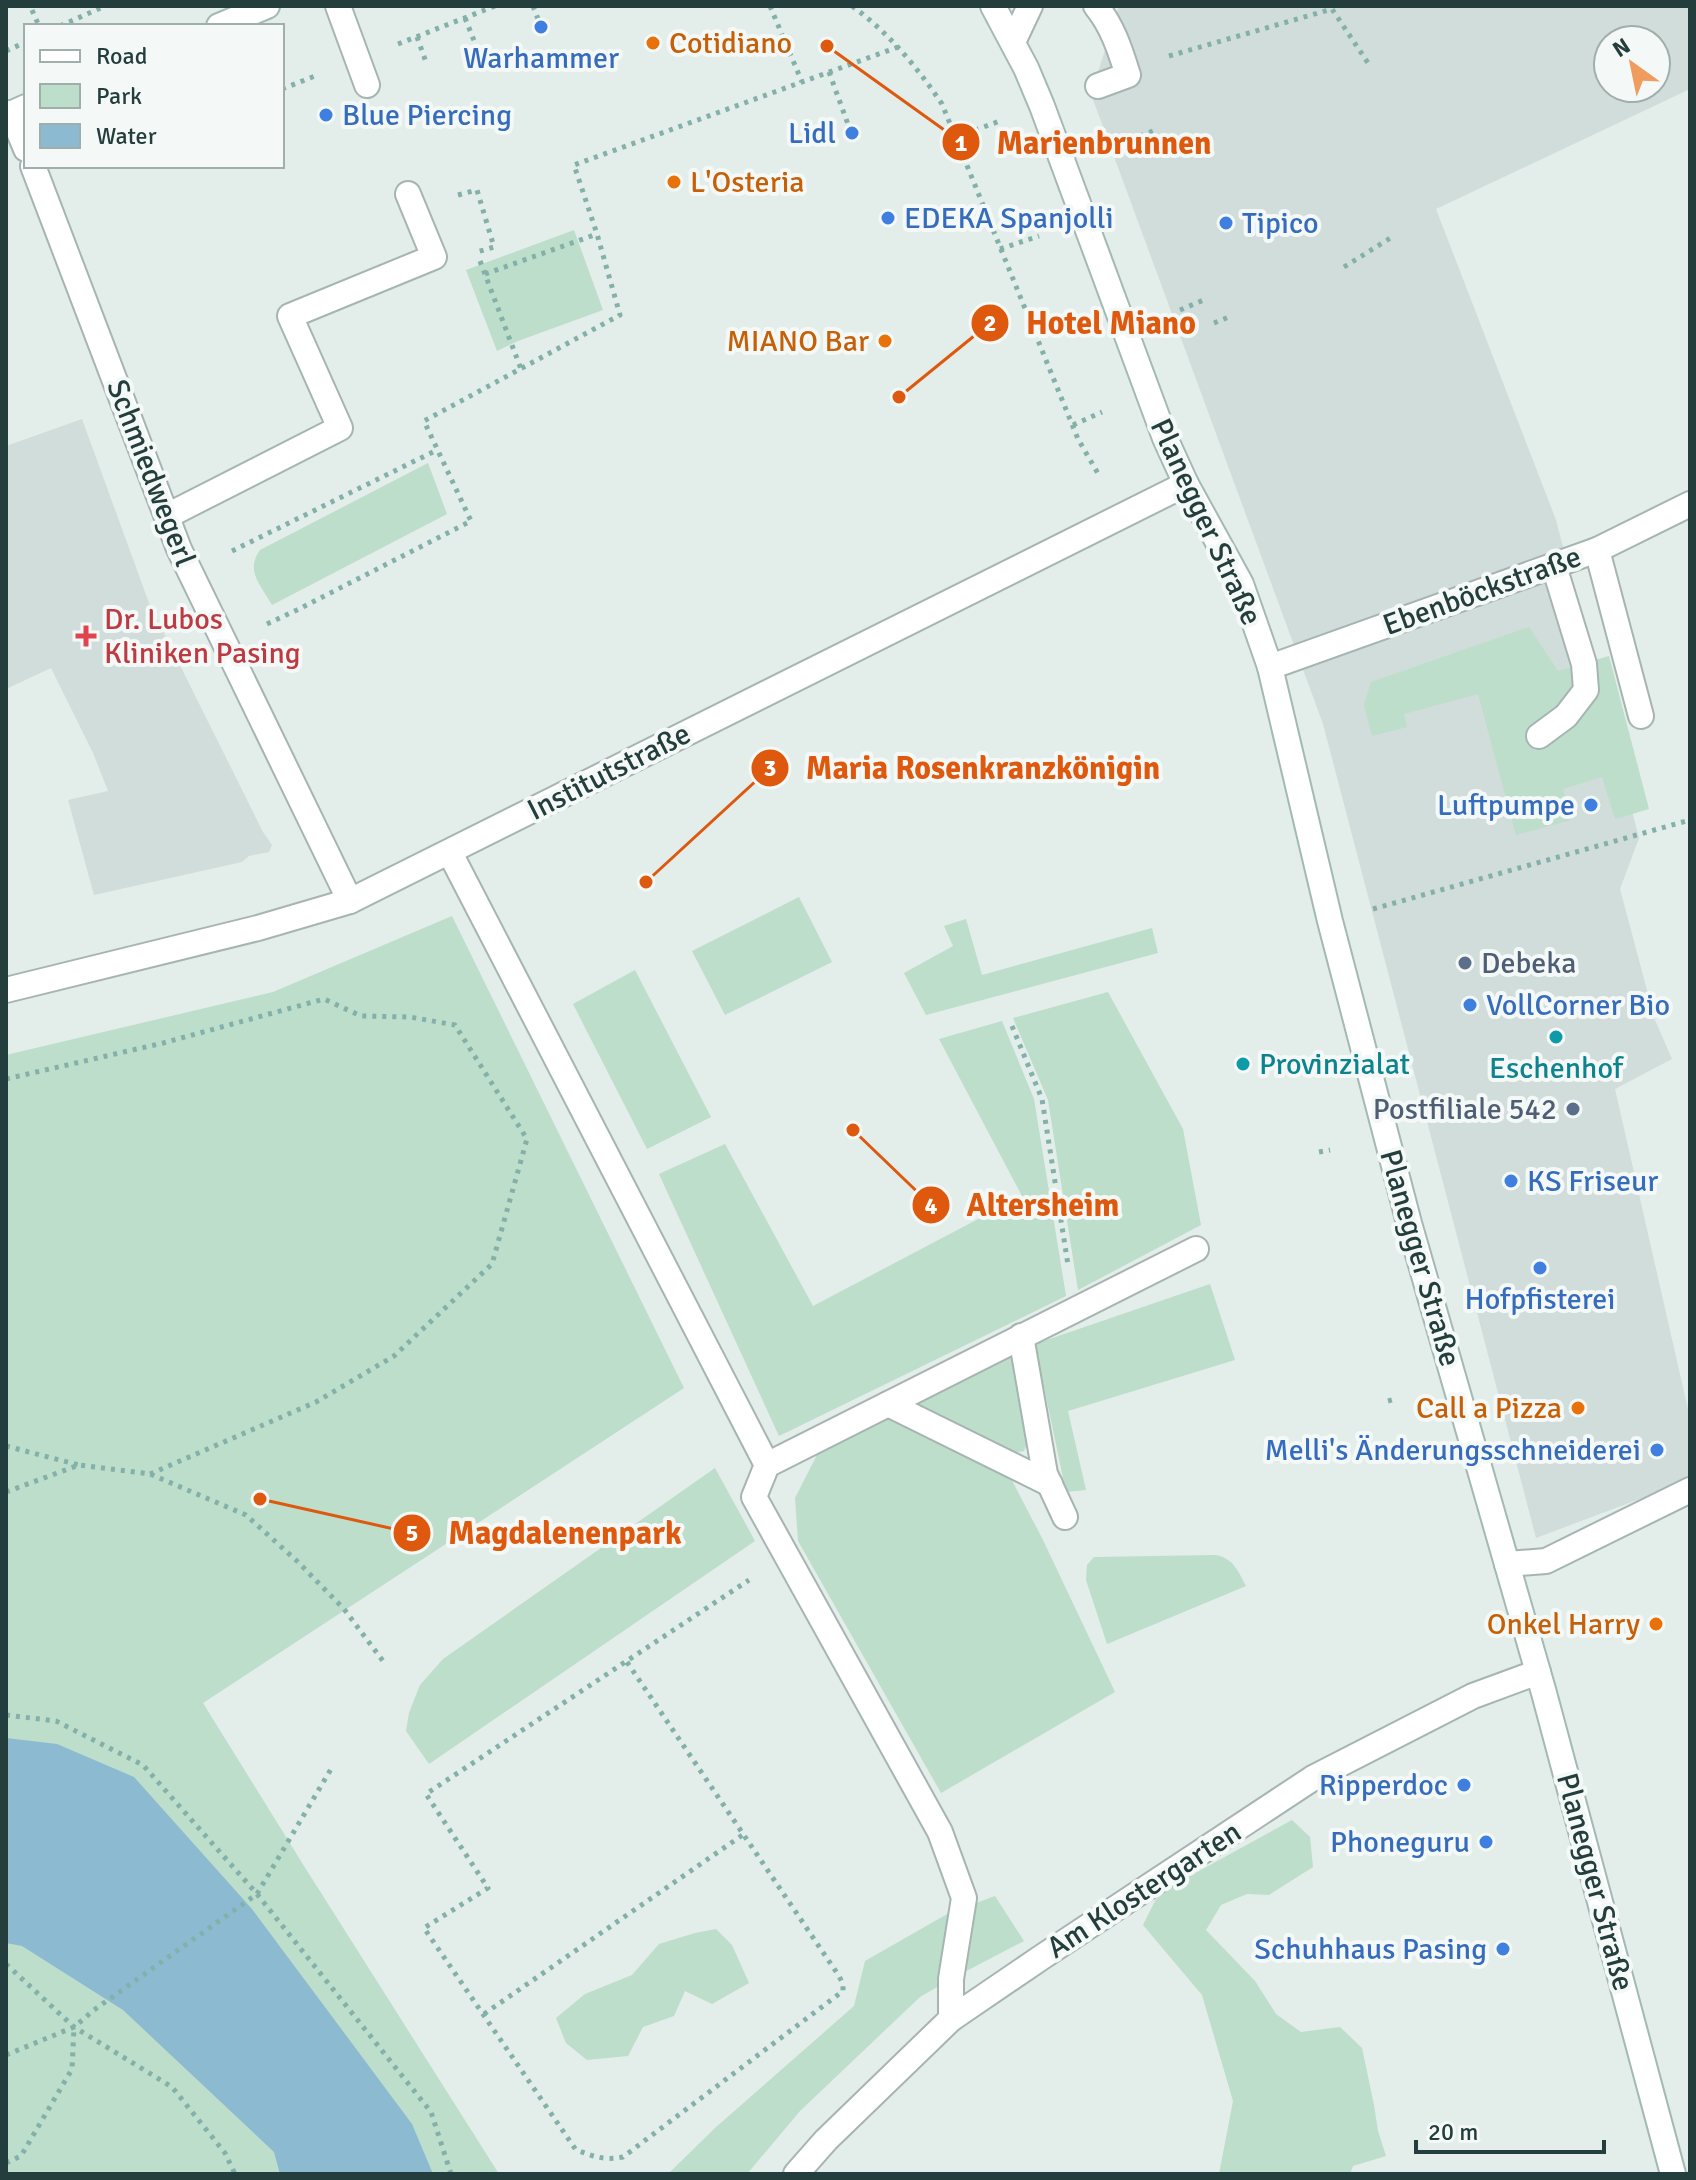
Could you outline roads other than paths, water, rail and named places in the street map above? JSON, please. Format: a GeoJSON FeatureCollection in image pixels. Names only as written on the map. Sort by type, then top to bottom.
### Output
{"type":"FeatureCollection","features":[{"type":"Feature","properties":{"kind":"street"},"geometry":{"type":"LineString","coordinates":[[224,24],[267,6]]}},
{"type":"Feature","properties":{"kind":"street"},"geometry":{"type":"LineString","coordinates":[[338,6],[367,85]]}},
{"type":"Feature","properties":{"kind":"street","name":"Planegger Straße"},"geometry":{"type":"LineString","coordinates":[[993,6],[1042,106],[1165,438],[1186,484],[1241,584],[1270,667],[1330,921],[1409,1223],[1538,1672],[1673,2174]]}},
{"type":"Feature","properties":{"kind":"street"},"geometry":{"type":"LineString","coordinates":[[1013,42],[1030,6]]}},
{"type":"Feature","properties":{"kind":"street"},"geometry":{"type":"LineString","coordinates":[[1096,6],[1116,39],[1128,75],[1098,86]]}},
{"type":"Feature","properties":{"kind":"street"},"geometry":{"type":"LineString","coordinates":[[14,112],[24,143]]}},
{"type":"Feature","properties":{"kind":"street","name":"Schmiedwegerl"},"geometry":{"type":"LineString","coordinates":[[34,168],[179,549],[350,901]]}},
{"type":"Feature","properties":{"kind":"street"},"geometry":{"type":"LineString","coordinates":[[167,516],[340,428],[290,316],[434,257],[408,194]]}},
{"type":"Feature","properties":{"kind":"street","name":"Institutstraße"},"geometry":{"type":"LineString","coordinates":[[6,990],[258,928],[350,901],[1186,484]]}},
{"type":"Feature","properties":{"kind":"street","name":"Ebenböckstraße"},"geometry":{"type":"LineString","coordinates":[[1270,667],[1597,550],[1690,504]]}},
{"type":"Feature","properties":{"kind":"street"},"geometry":{"type":"LineString","coordinates":[[1597,550],[1641,716]]}},
{"type":"Feature","properties":{"kind":"street"},"geometry":{"type":"LineString","coordinates":[[1539,736],[1566,716],[1586,690],[1584,664],[1554,566]]}},
{"type":"Feature","properties":{"kind":"street"},"geometry":{"type":"LineString","coordinates":[[450,853],[767,1465]]}},
{"type":"Feature","properties":{"kind":"street"},"geometry":{"type":"LineString","coordinates":[[951,2019],[951,1979],[964,1898],[940,1832],[754,1497],[767,1465],[1196,1249]]}},
{"type":"Feature","properties":{"kind":"street"},"geometry":{"type":"LineString","coordinates":[[1021,1336],[1045,1474],[1065,1517]]}},
{"type":"Feature","properties":{"kind":"street"},"geometry":{"type":"LineString","coordinates":[[888,1404],[1050,1484]]}},
{"type":"Feature","properties":{"kind":"street"},"geometry":{"type":"LineString","coordinates":[[1507,1564],[1546,1561],[1690,1490]]}},
{"type":"Feature","properties":{"kind":"street","name":"Am Klostergarten"},"geometry":{"type":"LineString","coordinates":[[796,2174],[826,2140],[951,2019],[1054,1948],[1313,1778],[1473,1696],[1538,1672]]}},
{"type":"Feature","properties":{"kind":"water"},"geometry":{"type":"Polygon","coordinates":[[[6,1738],[57,1744],[134,1777],[252,1909],[412,2124],[433,2174],[280,2174],[274,2152],[123,2010],[22,1946],[6,1943],[6,1738]]]}},
{"type":"Feature","properties":{"kind":"place","name":"Warhammer"},"geometry":{"type":"Point","coordinates":[541,27]}},
{"type":"Feature","properties":{"kind":"place","name":"Cotidiano"},"geometry":{"type":"Point","coordinates":[653,43]}},
{"type":"Feature","properties":{"kind":"place","name":"Marienbrunnen"},"geometry":{"type":"Point","coordinates":[827,46]}},
{"type":"Feature","properties":{"kind":"place","name":"Blue Piercing"},"geometry":{"type":"Point","coordinates":[326,115]}},
{"type":"Feature","properties":{"kind":"place","name":"Lidl"},"geometry":{"type":"Point","coordinates":[852,133]}},
{"type":"Feature","properties":{"kind":"place","name":"L'Osteria"},"geometry":{"type":"Point","coordinates":[674,182]}},
{"type":"Feature","properties":{"kind":"place","name":"EDEKA Spanjolli"},"geometry":{"type":"Point","coordinates":[888,218]}},
{"type":"Feature","properties":{"kind":"place","name":"Tipico"},"geometry":{"type":"Point","coordinates":[1226,223]}},
{"type":"Feature","properties":{"kind":"place","name":"MIANO Bar"},"geometry":{"type":"Point","coordinates":[885,341]}},
{"type":"Feature","properties":{"kind":"place","name":"Hotel Miano"},"geometry":{"type":"Point","coordinates":[899,397]}},
{"type":"Feature","properties":{"kind":"place","name":"Dr. Lubos Kliniken Pasing"},"geometry":{"type":"Point","coordinates":[86,636]}},
{"type":"Feature","properties":{"kind":"place","name":"Luftpumpe"},"geometry":{"type":"Point","coordinates":[1591,805]}},
{"type":"Feature","properties":{"kind":"place","name":"Maria Rosenkranzkönigin"},"geometry":{"type":"Point","coordinates":[646,882]}},
{"type":"Feature","properties":{"kind":"place","name":"Debeka"},"geometry":{"type":"Point","coordinates":[1465,963]}},
{"type":"Feature","properties":{"kind":"place","name":"VollCorner Bio"},"geometry":{"type":"Point","coordinates":[1470,1005]}},
{"type":"Feature","properties":{"kind":"place","name":"Eschenhof"},"geometry":{"type":"Point","coordinates":[1556,1037]}},
{"type":"Feature","properties":{"kind":"place","name":"Provinzialat"},"geometry":{"type":"Point","coordinates":[1243,1064]}},
{"type":"Feature","properties":{"kind":"place","name":"Postfiliale 542"},"geometry":{"type":"Point","coordinates":[1573,1109]}},
{"type":"Feature","properties":{"kind":"place","name":"Altersheim"},"geometry":{"type":"Point","coordinates":[853,1130]}},
{"type":"Feature","properties":{"kind":"place","name":"KS Friseur"},"geometry":{"type":"Point","coordinates":[1511,1181]}},
{"type":"Feature","properties":{"kind":"place","name":"Hofpfisterei"},"geometry":{"type":"Point","coordinates":[1540,1268]}},
{"type":"Feature","properties":{"kind":"place","name":"Call a Pizza"},"geometry":{"type":"Point","coordinates":[1578,1408]}},
{"type":"Feature","properties":{"kind":"place","name":"Melli's Änderungsschneiderei"},"geometry":{"type":"Point","coordinates":[1657,1450]}},
{"type":"Feature","properties":{"kind":"place","name":"Magdalenenpark"},"geometry":{"type":"Point","coordinates":[260,1499]}},
{"type":"Feature","properties":{"kind":"place","name":"Onkel Harry"},"geometry":{"type":"Point","coordinates":[1656,1624]}},
{"type":"Feature","properties":{"kind":"place","name":"Ripperdoc"},"geometry":{"type":"Point","coordinates":[1464,1785]}},
{"type":"Feature","properties":{"kind":"place","name":"Phoneguru"},"geometry":{"type":"Point","coordinates":[1486,1842]}},
{"type":"Feature","properties":{"kind":"place","name":"Schuhhaus Pasing"},"geometry":{"type":"Point","coordinates":[1503,1949]}}]}
